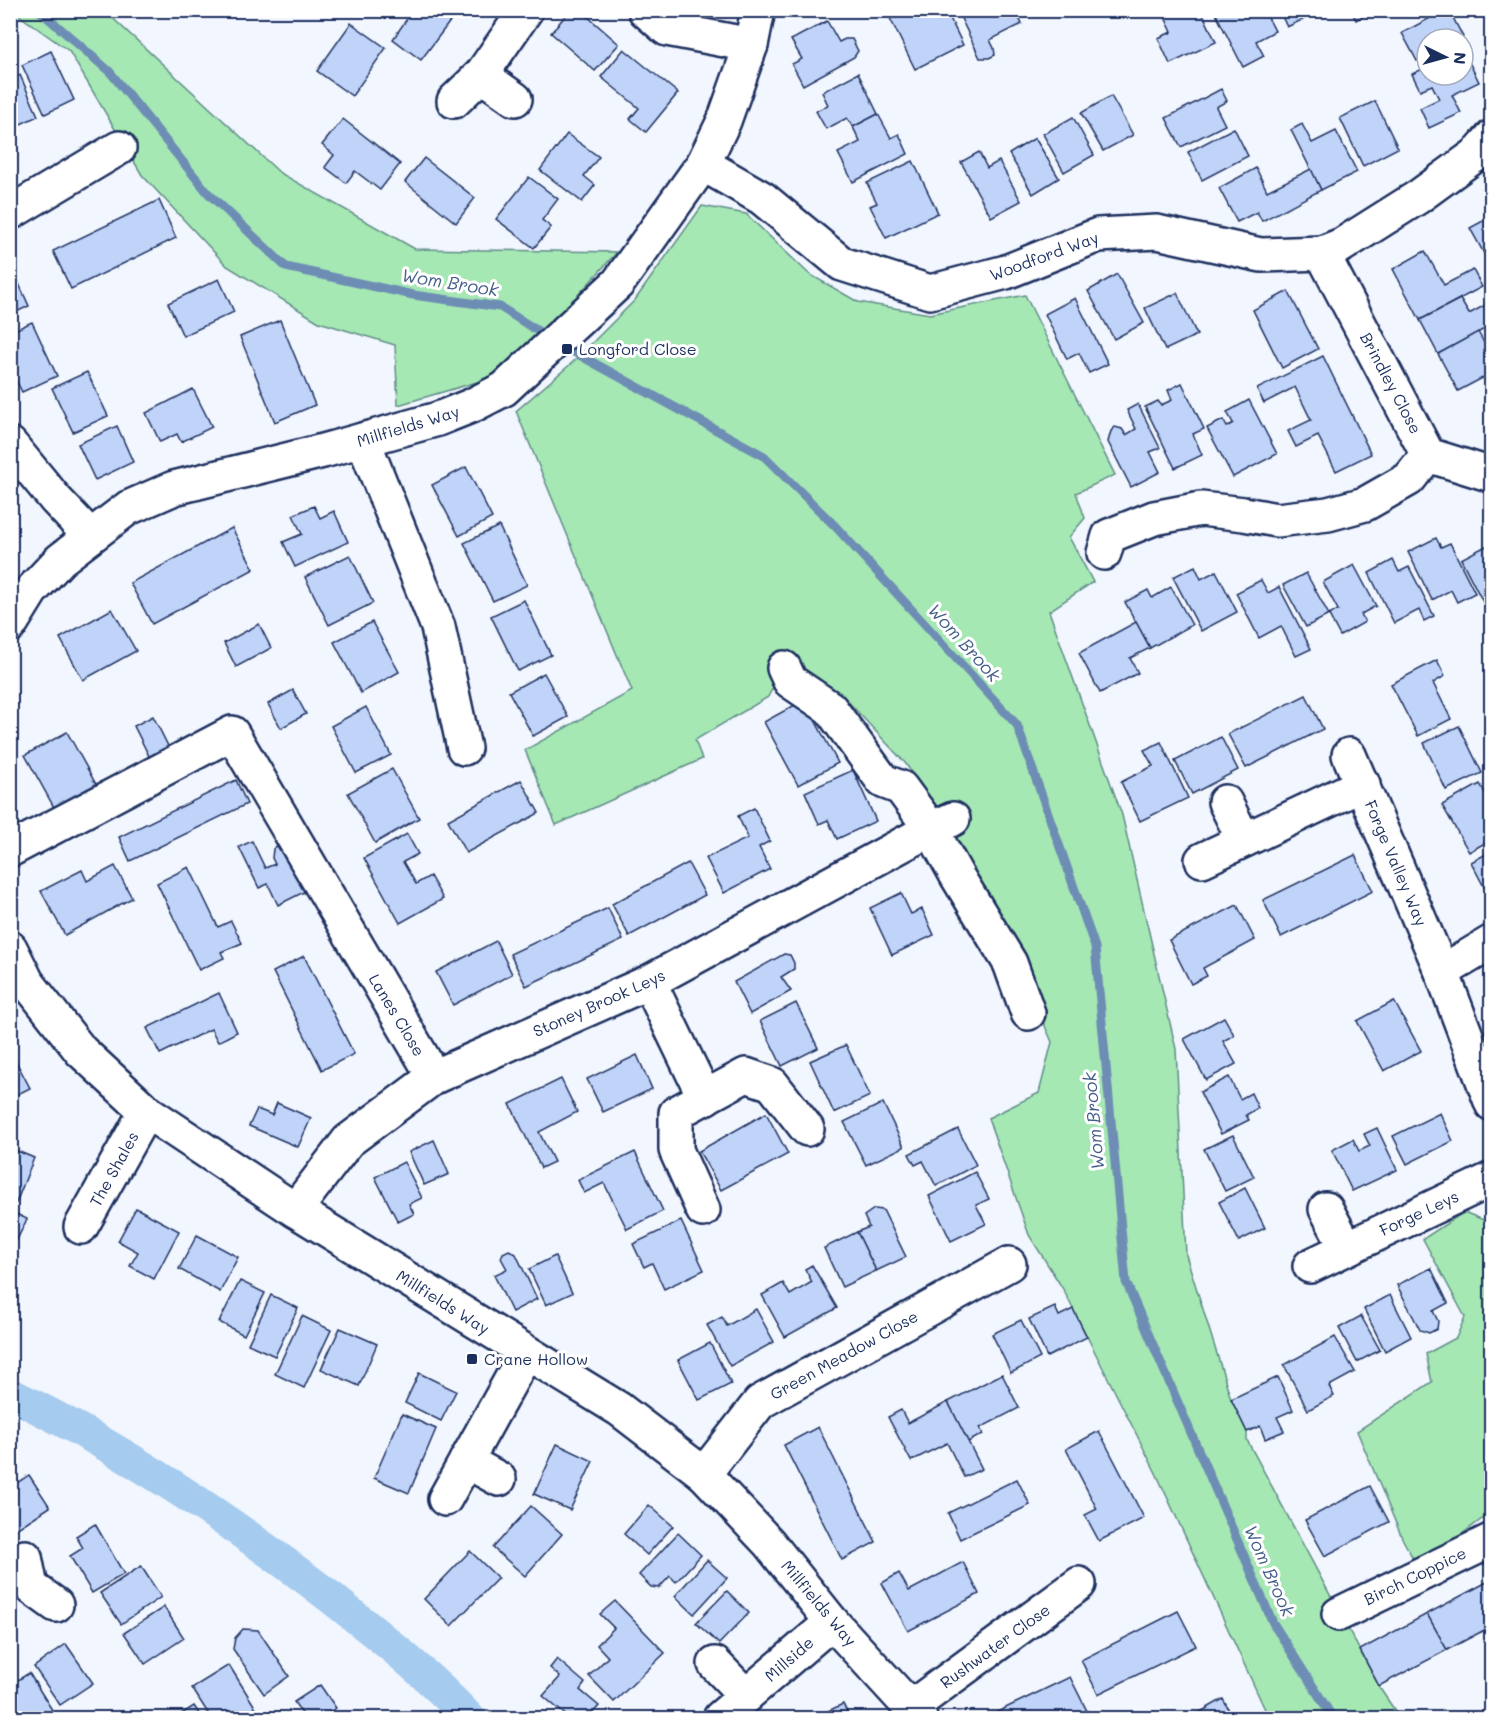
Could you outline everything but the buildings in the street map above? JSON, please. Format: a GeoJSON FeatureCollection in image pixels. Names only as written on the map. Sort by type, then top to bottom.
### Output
{"type":"FeatureCollection","features":[{"type":"Feature","properties":{"kind":"street"},"geometry":{"type":"LineString","coordinates":[[454,101],[481,75],[526,10]]}},
{"type":"Feature","properties":{"kind":"street"},"geometry":{"type":"LineString","coordinates":[[645,10],[667,29],[751,45]]}},
{"type":"Feature","properties":{"kind":"street","name":"Millfields Way"},"geometry":{"type":"LineString","coordinates":[[10,626],[31,591],[60,560],[128,508],[174,488],[438,419],[504,389],[618,283],[703,164],[724,121],[751,45],[758,10]]}},
{"type":"Feature","properties":{"kind":"street"},"geometry":{"type":"LineString","coordinates":[[481,75],[514,99]]}},
{"type":"Feature","properties":{"kind":"street","name":"Woodford Way"},"geometry":{"type":"LineString","coordinates":[[703,164],[762,198],[842,264],[930,292],[1006,272],[1098,235],[1157,232],[1261,255],[1322,253],[1341,245],[1418,197],[1477,154],[1491,137]]}},
{"type":"Feature","properties":{"kind":"street"},"geometry":{"type":"LineString","coordinates":[[10,213],[119,148]]}},
{"type":"Feature","properties":{"kind":"street","name":"Brindley Close"},"geometry":{"type":"LineString","coordinates":[[1322,253],[1428,455]]}},
{"type":"Feature","properties":{"kind":"street"},"geometry":{"type":"LineString","coordinates":[[363,440],[438,627],[464,748]]}},
{"type":"Feature","properties":{"kind":"street"},"geometry":{"type":"LineString","coordinates":[[10,444],[56,500],[90,536]]}},
{"type":"Feature","properties":{"kind":"street"},"geometry":{"type":"LineString","coordinates":[[1104,553],[1109,536],[1154,518],[1201,509],[1277,520],[1328,514],[1365,504],[1409,478],[1428,455],[1491,475]]}},
{"type":"Feature","properties":{"kind":"street"},"geometry":{"type":"LineString","coordinates":[[784,668],[789,681],[830,708],[883,781],[901,788],[942,824],[957,876],[1010,963],[1028,1013]]}},
{"type":"Feature","properties":{"kind":"street","name":"Lanes Close"},"geometry":{"type":"LineString","coordinates":[[10,850],[232,733],[434,1077]]}},
{"type":"Feature","properties":{"kind":"street","name":"Forge Valley Way"},"geometry":{"type":"LineString","coordinates":[[1349,754],[1442,972],[1491,1104]]}},
{"type":"Feature","properties":{"kind":"street"},"geometry":{"type":"LineString","coordinates":[[1202,860],[1363,784]]}},
{"type":"Feature","properties":{"kind":"street"},"geometry":{"type":"LineString","coordinates":[[1225,802],[1244,840]]}},
{"type":"Feature","properties":{"kind":"street","name":"Stoney Brook Leys"},"geometry":{"type":"LineString","coordinates":[[296,1210],[348,1141],[434,1077],[649,982],[942,824]]}},
{"type":"Feature","properties":{"kind":"street"},"geometry":{"type":"LineString","coordinates":[[1442,972],[1491,942]]}},
{"type":"Feature","properties":{"kind":"street","name":"Millfields Way"},"geometry":{"type":"LineString","coordinates":[[10,948],[27,982],[81,1051],[146,1111],[296,1210],[619,1409],[704,1474],[769,1543],[832,1622],[915,1713]]}},
{"type":"Feature","properties":{"kind":"street"},"geometry":{"type":"LineString","coordinates":[[649,982],[705,1098]]}},
{"type":"Feature","properties":{"kind":"street"},"geometry":{"type":"LineString","coordinates":[[703,1210],[676,1150],[676,1113],[746,1075],[771,1083],[807,1129]]}},
{"type":"Feature","properties":{"kind":"street","name":"The Shales"},"geometry":{"type":"LineString","coordinates":[[81,1227],[146,1111]]}},
{"type":"Feature","properties":{"kind":"street","name":"Forge Leys"},"geometry":{"type":"LineString","coordinates":[[1310,1266],[1491,1179]]}},
{"type":"Feature","properties":{"kind":"street"},"geometry":{"type":"LineString","coordinates":[[1326,1209],[1347,1248]]}},
{"type":"Feature","properties":{"kind":"street","name":"Green Meadow Close"},"geometry":{"type":"LineString","coordinates":[[704,1474],[760,1402],[1009,1264]]}},
{"type":"Feature","properties":{"kind":"street"},"geometry":{"type":"LineString","coordinates":[[445,1499],[526,1353]]}},
{"type":"Feature","properties":{"kind":"street"},"geometry":{"type":"LineString","coordinates":[[466,1461],[499,1479]]}},
{"type":"Feature","properties":{"kind":"street","name":"Birch Coppice"},"geometry":{"type":"LineString","coordinates":[[1339,1614],[1491,1540]]}},
{"type":"Feature","properties":{"kind":"street","name":"Rushwater Close"},"geometry":{"type":"LineString","coordinates":[[915,1713],[1079,1584]]}},
{"type":"Feature","properties":{"kind":"street","name":"Millside"},"geometry":{"type":"LineString","coordinates":[[720,1719],[832,1622]]}},
{"type":"Feature","properties":{"kind":"street"},"geometry":{"type":"LineString","coordinates":[[715,1664],[746,1696]]}},
{"type":"Feature","properties":{"kind":"green space"},"geometry":{"type":"Polygon","coordinates":[[[13,11],[105,11],[280,173],[415,249],[617,252],[508,373],[398,405],[395,345],[319,322],[227,266],[142,175],[69,51],[13,11]]]}},
{"type":"Feature","properties":{"kind":"green space"},"geometry":{"type":"Polygon","coordinates":[[[702,206],[746,214],[809,274],[858,302],[930,314],[1025,295],[1115,475],[1076,493],[1085,518],[1069,537],[1093,582],[1049,611],[1122,815],[1176,1049],[1186,1255],[1231,1399],[1247,1432],[1247,1440],[1381,1690],[1400,1718],[1269,1718],[1156,1473],[1063,1289],[1029,1235],[988,1118],[1039,1093],[1052,1042],[984,886],[906,764],[843,696],[785,664],[768,697],[695,740],[702,759],[556,825],[525,750],[632,691],[516,411],[573,362],[635,300],[702,206]]]}},
{"type":"Feature","properties":{"kind":"green space"},"geometry":{"type":"Polygon","coordinates":[[[1464,1212],[1491,1223],[1491,1518],[1482,1519],[1450,1543],[1414,1560],[1403,1540],[1357,1431],[1432,1382],[1426,1354],[1456,1338],[1465,1317],[1423,1239],[1464,1212]]]}},
{"type":"Feature","properties":{"kind":"waterway","name":"Wom Brook"},"geometry":{"type":"LineString","coordinates":[[39,10],[110,72],[208,193],[286,267],[413,295],[500,307],[549,338]]}},
{"type":"Feature","properties":{"kind":"waterway","name":"Wom Brook"},"geometry":{"type":"LineString","coordinates":[[561,345],[764,456],[835,526],[1017,725],[1095,947],[1126,1282],[1273,1623],[1333,1718]]}},
{"type":"Feature","properties":{"kind":"waterway"},"geometry":{"type":"LineString","coordinates":[[10,1394],[135,1462],[253,1540],[384,1640],[436,1685],[469,1718]]}},
{"type":"Feature","properties":{"kind":"place","name":"Longford Close"},"geometry":{"type":"Point","coordinates":[567,349]}},
{"type":"Feature","properties":{"kind":"place","name":"Crane Hollow"},"geometry":{"type":"Point","coordinates":[472,1359]}}]}
